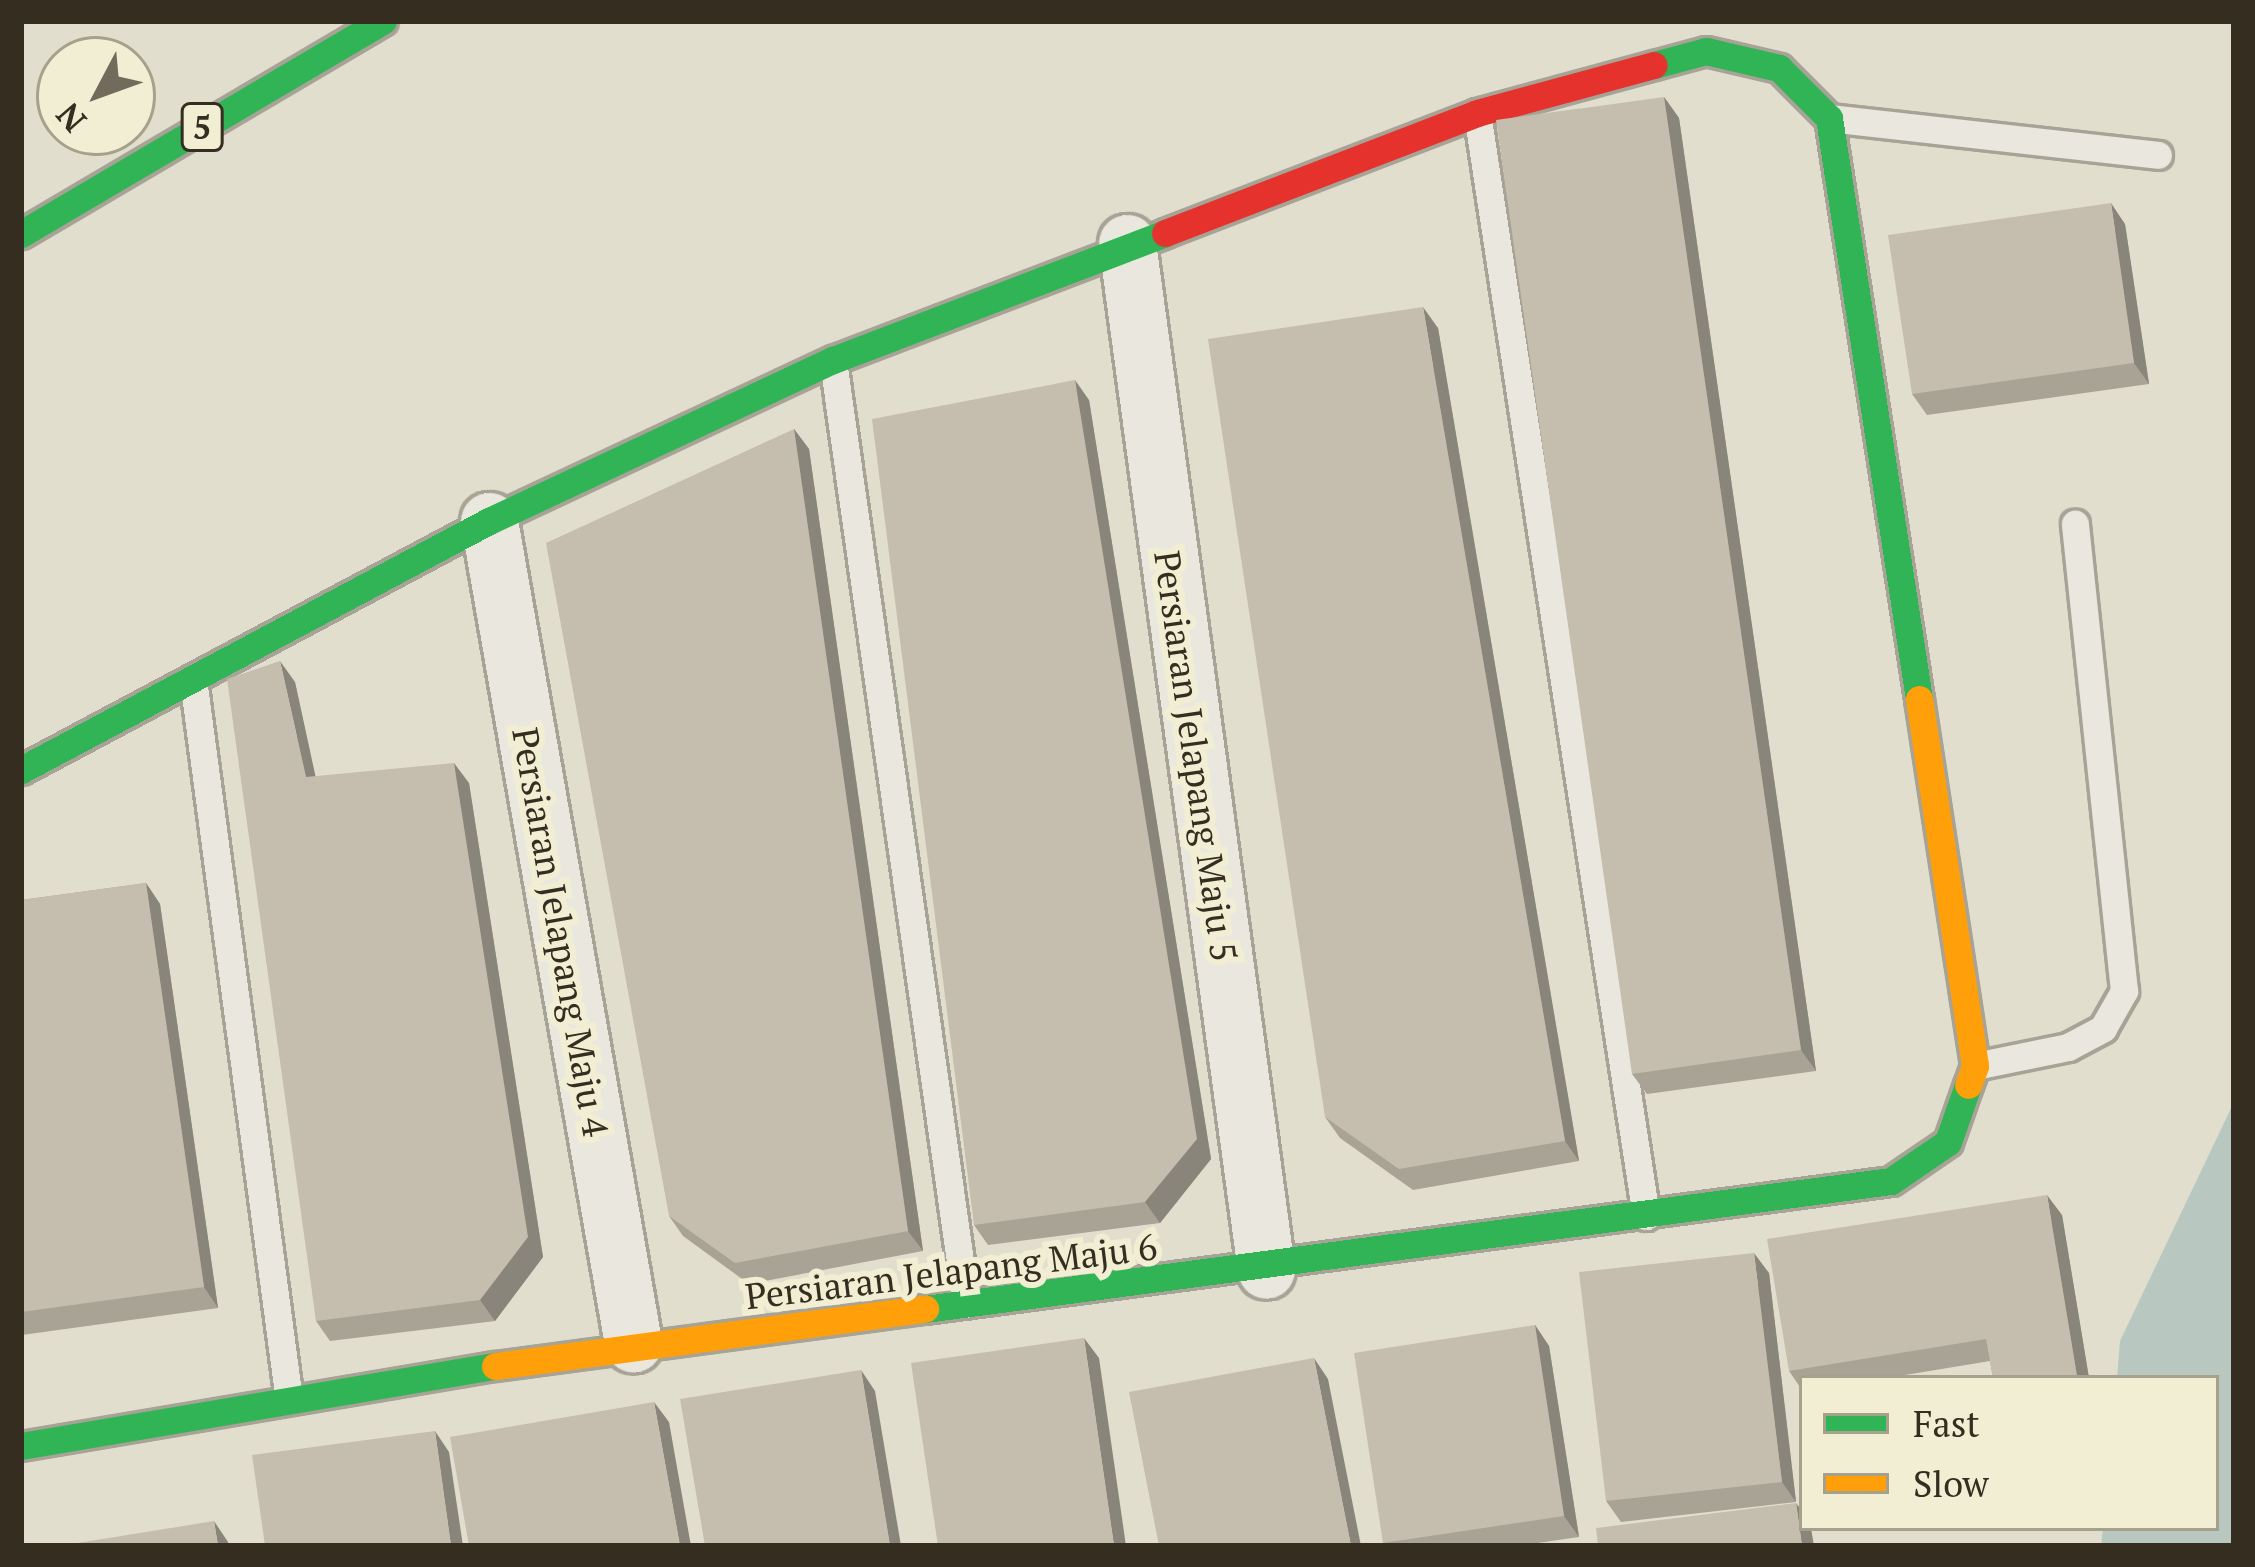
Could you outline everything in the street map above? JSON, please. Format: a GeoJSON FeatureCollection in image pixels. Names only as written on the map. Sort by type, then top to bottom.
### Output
{"type":"FeatureCollection","features":[{"type":"Feature","properties":{"kind":"main road","name":"5"},"geometry":{"type":"LineString","coordinates":[[21,234],[383,21]]}},
{"type":"Feature","properties":{"kind":"main road"},"geometry":{"type":"LineString","coordinates":[[21,770],[192,673],[489,521],[833,360],[1126,243],[1478,113],[1706,51],[1779,68],[1829,118],[1975,1066]]}},
{"type":"Feature","properties":{"kind":"main road","name":"Persiaran Jelapang Maju 6"},"geometry":{"type":"LineString","coordinates":[[21,1446],[633,1343],[1266,1270],[1646,1220],[1891,1181],[1948,1142],[1975,1066]]}},
{"type":"Feature","properties":{"kind":"street","name":"Persiaran Jelapang Maju 5"},"geometry":{"type":"LineString","coordinates":[[1126,243],[1266,1270]]}},
{"type":"Feature","properties":{"kind":"street","name":"Persiaran Jelapang Maju 4"},"geometry":{"type":"LineString","coordinates":[[489,521],[633,1343]]}},
{"type":"Feature","properties":{"kind":"lane"},"geometry":{"type":"LineString","coordinates":[[1478,113],[1646,1220]]}},
{"type":"Feature","properties":{"kind":"lane"},"geometry":{"type":"LineString","coordinates":[[1829,118],[2158,155]]}},
{"type":"Feature","properties":{"kind":"lane"},"geometry":{"type":"LineString","coordinates":[[833,360],[966,1308]]}},
{"type":"Feature","properties":{"kind":"lane"},"geometry":{"type":"LineString","coordinates":[[1975,1066],[2068,1047],[2103,1028],[2124,991],[2075,524]]}},
{"type":"Feature","properties":{"kind":"lane"},"geometry":{"type":"LineString","coordinates":[[192,673],[289,1400]]}},
{"type":"Feature","properties":{"kind":"shaded area"},"geometry":{"type":"Polygon","coordinates":[[[2234,1102],[2234,1546],[2101,1546],[2103,1531],[2219,1531],[2219,1375],[2117,1375],[2120,1341],[2234,1102]]]}},
{"type":"Feature","properties":{"kind":"building"},"geometry":{"type":"Polygon","coordinates":[[[1664,97],[1801,1050],[1632,1074],[1496,120],[1664,97]]]}},
{"type":"Feature","properties":{"kind":"building"},"geometry":{"type":"Polygon","coordinates":[[[2111,203],[2134,363],[1912,394],[1888,235],[2111,203]]]}},
{"type":"Feature","properties":{"kind":"building"},"geometry":{"type":"Polygon","coordinates":[[[1423,307],[1565,1141],[1399,1169],[1325,1117],[1208,339],[1423,307]]]}},
{"type":"Feature","properties":{"kind":"building"},"geometry":{"type":"Polygon","coordinates":[[[1075,380],[1197,1139],[1145,1202],[974,1225],[872,419],[1075,380]]]}},
{"type":"Feature","properties":{"kind":"building"},"geometry":{"type":"Polygon","coordinates":[[[794,429],[908,1231],[735,1263],[669,1216],[546,543],[794,429]]]}},
{"type":"Feature","properties":{"kind":"building"},"geometry":{"type":"Polygon","coordinates":[[[280,661],[306,777],[454,763],[528,1237],[480,1300],[316,1321],[227,679],[280,661]]]}},
{"type":"Feature","properties":{"kind":"building"},"geometry":{"type":"Polygon","coordinates":[[[146,883],[204,1287],[21,1312],[21,900],[146,883]]]}},
{"type":"Feature","properties":{"kind":"building"},"geometry":{"type":"Polygon","coordinates":[[[2047,1195],[2077,1375],[1992,1375],[1986,1339],[1789,1371],[1767,1239],[2047,1195]]]}},
{"type":"Feature","properties":{"kind":"building"},"geometry":{"type":"Polygon","coordinates":[[[1754,1253],[1782,1482],[1606,1501],[1579,1272],[1754,1253]]]}},
{"type":"Feature","properties":{"kind":"building"},"geometry":{"type":"Polygon","coordinates":[[[1535,1325],[1564,1516],[1383,1543],[1354,1353],[1535,1325]]]}},
{"type":"Feature","properties":{"kind":"building"},"geometry":{"type":"Polygon","coordinates":[[[1084,1338],[1114,1546],[938,1546],[911,1363],[1084,1338]]]}},
{"type":"Feature","properties":{"kind":"building"},"geometry":{"type":"Polygon","coordinates":[[[1314,1358],[1351,1546],[1159,1546],[1129,1392],[1314,1358]]]}},
{"type":"Feature","properties":{"kind":"building"},"geometry":{"type":"Polygon","coordinates":[[[861,1370],[890,1546],[705,1546],[680,1399],[861,1370]]]}},
{"type":"Feature","properties":{"kind":"building"},"geometry":{"type":"Polygon","coordinates":[[[654,1402],[680,1546],[469,1546],[450,1437],[654,1402]]]}},
{"type":"Feature","properties":{"kind":"building"},"geometry":{"type":"Polygon","coordinates":[[[435,1431],[451,1546],[265,1546],[252,1455],[435,1431]]]}},
{"type":"Feature","properties":{"kind":"building"},"geometry":{"type":"Polygon","coordinates":[[[1796,1503],[1802,1546],[1598,1546],[1596,1528],[1796,1503]]]}},
{"type":"Feature","properties":{"kind":"building"},"geometry":{"type":"Polygon","coordinates":[[[214,1521],[218,1546],[59,1546],[214,1521]]]}},
{"type":"Feature","properties":{"kind":"traffic: fast"},"geometry":{"type":"LineString","coordinates":[[21,234],[383,21]]}},
{"type":"Feature","properties":{"kind":"traffic: fast"},"geometry":{"type":"LineString","coordinates":[[1654,65],[1706,51],[1779,68],[1829,118],[1919,699]]}},
{"type":"Feature","properties":{"kind":"traffic: fast"},"geometry":{"type":"LineString","coordinates":[[21,770],[489,521],[833,360],[1165,233]]}},
{"type":"Feature","properties":{"kind":"traffic: fast"},"geometry":{"type":"LineString","coordinates":[[925,1309],[1891,1181],[1948,1142],[1968,1085]]}},
{"type":"Feature","properties":{"kind":"traffic: fast"},"geometry":{"type":"LineString","coordinates":[[21,1446],[495,1366]]}},
{"type":"Feature","properties":{"kind":"traffic: slow"},"geometry":{"type":"LineString","coordinates":[[1919,699],[1975,1066],[1968,1085]]}},
{"type":"Feature","properties":{"kind":"traffic: slow"},"geometry":{"type":"LineString","coordinates":[[495,1366],[925,1309]]}},
{"type":"Feature","properties":{"kind":"traffic: jam"},"geometry":{"type":"LineString","coordinates":[[1165,233],[1477,113],[1654,65]]}}]}
